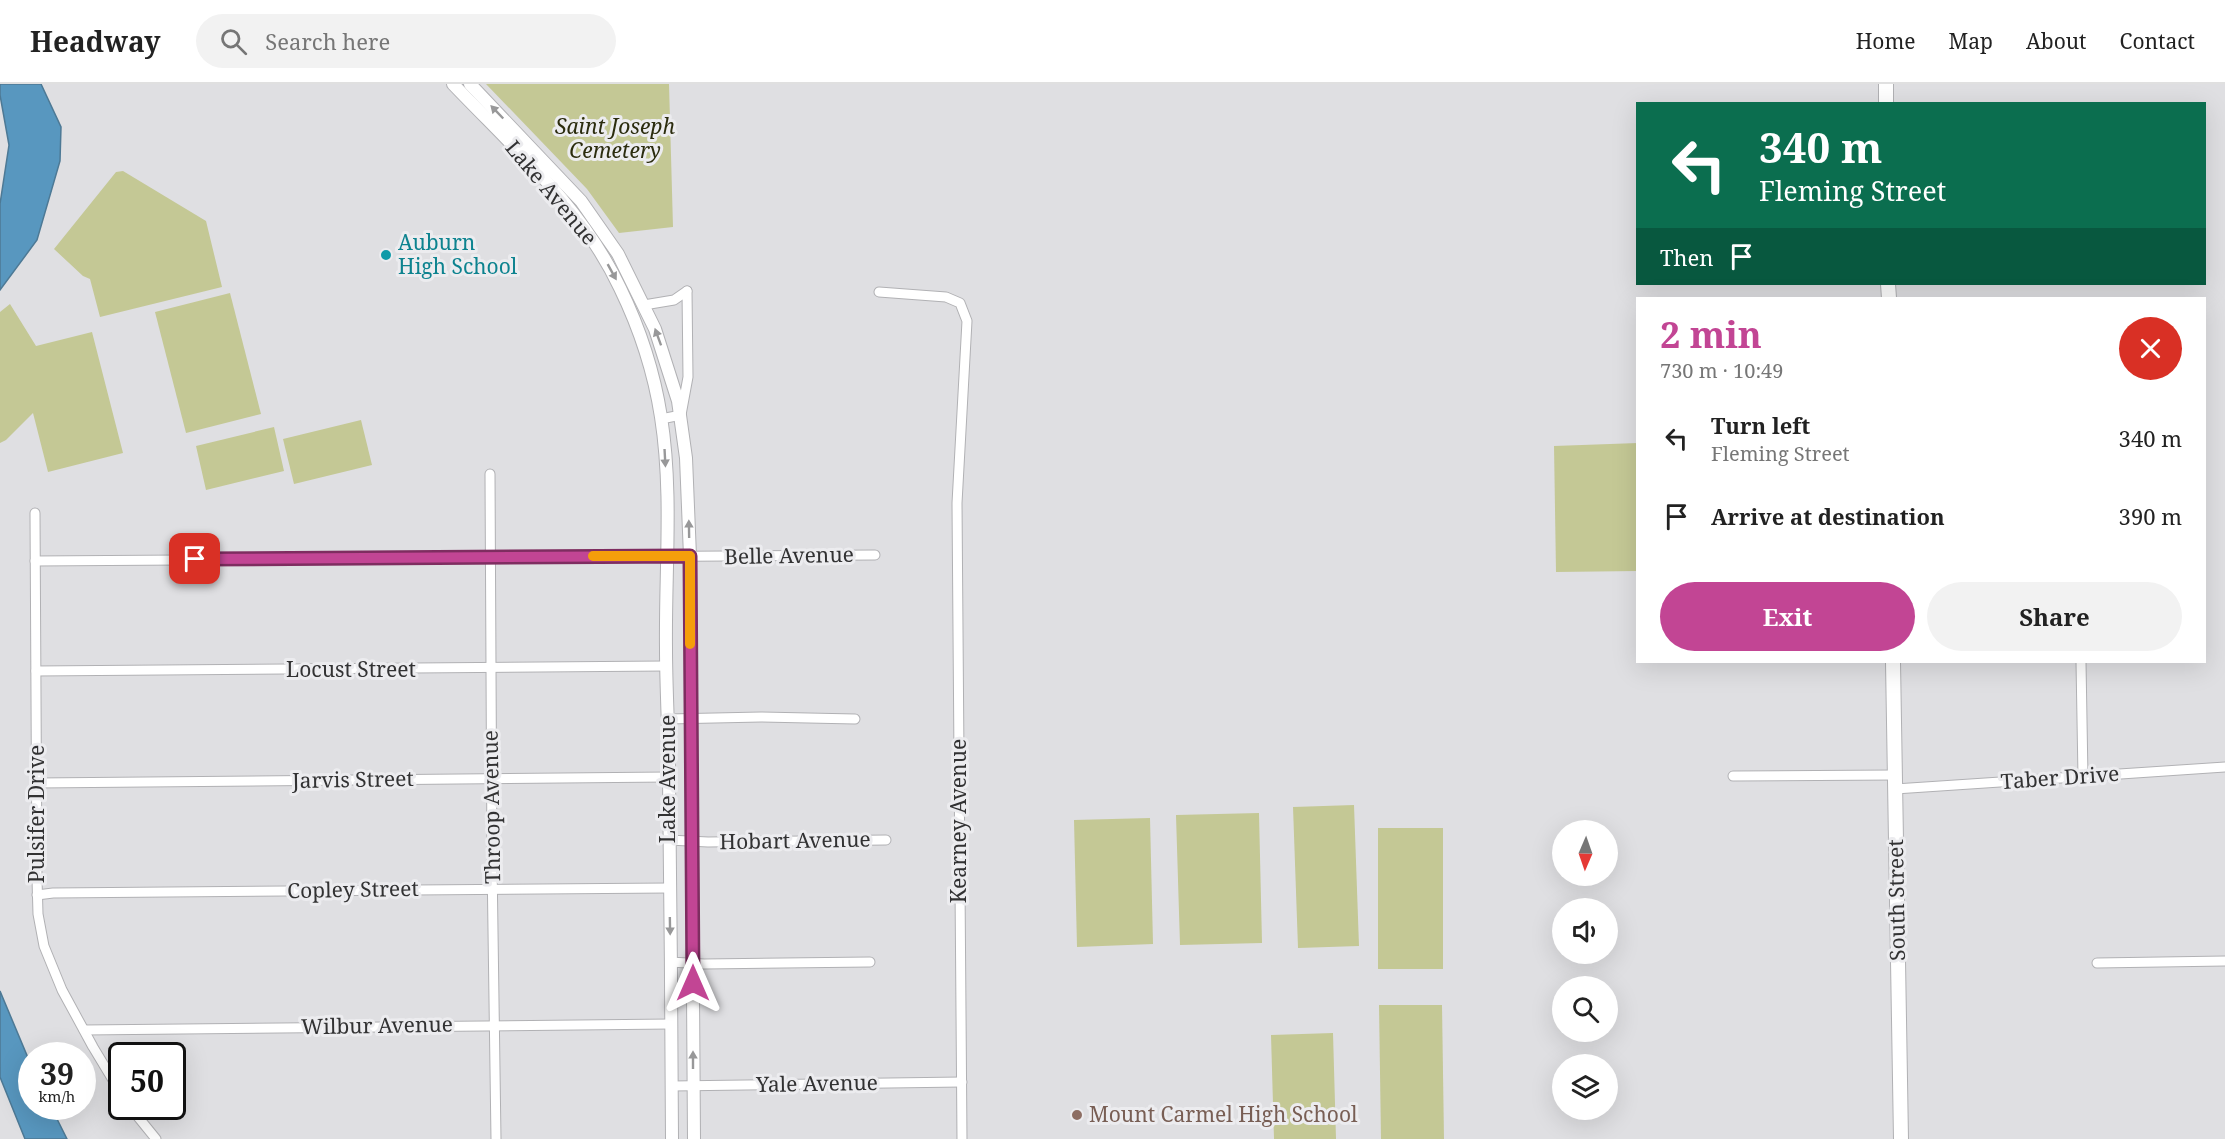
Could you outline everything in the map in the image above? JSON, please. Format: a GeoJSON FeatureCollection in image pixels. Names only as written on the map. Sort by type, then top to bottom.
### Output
{"type":"FeatureCollection","features":[{"type":"Feature","properties":{"kind":"main road","name":"Lake Avenue"},"geometry":{"type":"LineString","coordinates":[[453,84],[543,178],[596,243],[619,285],[641,337],[652,372],[661,418],[667,494],[666,666],[672,1139]]}},
{"type":"Feature","properties":{"kind":"main road","name":"Lake Avenue"},"geometry":{"type":"LineString","coordinates":[[470,84],[581,201],[618,254],[644,305],[668,365],[681,415],[686,458],[690,556],[694,1139]]}},
{"type":"Feature","properties":{"kind":"main road"},"geometry":{"type":"LineString","coordinates":[[1886,84],[1886,102]]}},
{"type":"Feature","properties":{"kind":"main road","name":"South Street"},"geometry":{"type":"LineString","coordinates":[[1893,663],[1901,1139]]}},
{"type":"Feature","properties":{"kind":"street","name":"Lake Avenue"},"geometry":{"type":"LineString","coordinates":[[644,305],[674,300],[687,291],[688,377],[681,415]]}},
{"type":"Feature","properties":{"kind":"street","name":"Kearney Avenue"},"geometry":{"type":"LineString","coordinates":[[879,292],[946,297],[960,303],[967,321],[957,503],[962,1139]]}},
{"type":"Feature","properties":{"kind":"street"},"geometry":{"type":"LineString","coordinates":[[661,418],[681,415]]}},
{"type":"Feature","properties":{"kind":"street","name":"Throop Avenue"},"geometry":{"type":"LineString","coordinates":[[490,474],[496,1139]]}},
{"type":"Feature","properties":{"kind":"street","name":"Pulsifer Drive"},"geometry":{"type":"LineString","coordinates":[[35,513],[37,895],[40,933],[62,990],[108,1071]]}},
{"type":"Feature","properties":{"kind":"street","name":"Belle Avenue"},"geometry":{"type":"LineString","coordinates":[[36,561],[875,555]]}},
{"type":"Feature","properties":{"kind":"street"},"geometry":{"type":"LineString","coordinates":[[2081,663],[2083,777]]}},
{"type":"Feature","properties":{"kind":"street","name":"Locust Street"},"geometry":{"type":"LineString","coordinates":[[36,671],[666,666]]}},
{"type":"Feature","properties":{"kind":"street"},"geometry":{"type":"LineString","coordinates":[[668,719],[782,717],[855,719]]}},
{"type":"Feature","properties":{"kind":"street","name":"Taber Drive"},"geometry":{"type":"LineString","coordinates":[[1733,776],[1895,782],[2083,777],[2225,767]]}},
{"type":"Feature","properties":{"kind":"street","name":"Jarvis Street"},"geometry":{"type":"LineString","coordinates":[[37,783],[669,777]]}},
{"type":"Feature","properties":{"kind":"street","name":"Hobart Avenue"},"geometry":{"type":"LineString","coordinates":[[669,840],[692,842],[886,840]]}},
{"type":"Feature","properties":{"kind":"street","name":"Copley Street"},"geometry":{"type":"LineString","coordinates":[[37,895],[76,892],[669,888]]}},
{"type":"Feature","properties":{"kind":"street"},"geometry":{"type":"LineString","coordinates":[[2097,963],[2225,961]]}},
{"type":"Feature","properties":{"kind":"street"},"geometry":{"type":"LineString","coordinates":[[670,962],[870,962]]}},
{"type":"Feature","properties":{"kind":"street","name":"Wilbur Avenue"},"geometry":{"type":"LineString","coordinates":[[84,1030],[671,1024]]}},
{"type":"Feature","properties":{"kind":"street","name":"Yale Avenue"},"geometry":{"type":"LineString","coordinates":[[672,1086],[962,1082]]}},
{"type":"Feature","properties":{"kind":"street"},"geometry":{"type":"LineString","coordinates":[[141,1120],[156,1139]]}},
{"type":"Feature","properties":{"kind":"green space","name":"Saint Joseph Cemetery"},"geometry":{"type":"Polygon","coordinates":[[[486,84],[669,84],[673,227],[619,233],[587,189],[486,84]]]}},
{"type":"Feature","properties":{"kind":"green space"},"geometry":{"type":"Polygon","coordinates":[[[123,171],[206,221],[222,287],[100,317],[90,279],[83,276],[54,249],[116,172],[123,171]]]}},
{"type":"Feature","properties":{"kind":"green space"},"geometry":{"type":"Polygon","coordinates":[[[230,293],[261,414],[186,433],[155,312],[230,293]]]}},
{"type":"Feature","properties":{"kind":"green space"},"geometry":{"type":"Polygon","coordinates":[[[10,304],[36,346],[92,332],[123,453],[48,472],[33,413],[6,440],[0,443],[0,312],[10,304]]]}},
{"type":"Feature","properties":{"kind":"green space"},"geometry":{"type":"Polygon","coordinates":[[[361,420],[372,465],[294,484],[283,439],[361,420]]]}},
{"type":"Feature","properties":{"kind":"green space"},"geometry":{"type":"Polygon","coordinates":[[[274,427],[284,471],[206,490],[196,446],[274,427]]]}},
{"type":"Feature","properties":{"kind":"green space"},"geometry":{"type":"Polygon","coordinates":[[[1636,443],[1636,571],[1556,572],[1554,446],[1636,443]]]}},
{"type":"Feature","properties":{"kind":"green space"},"geometry":{"type":"Polygon","coordinates":[[[1354,805],[1359,946],[1298,948],[1293,807],[1354,805]]]}},
{"type":"Feature","properties":{"kind":"green space"},"geometry":{"type":"Polygon","coordinates":[[[1259,813],[1262,943],[1180,945],[1176,815],[1259,813]]]}},
{"type":"Feature","properties":{"kind":"green space"},"geometry":{"type":"Polygon","coordinates":[[[1150,818],[1153,944],[1077,947],[1074,820],[1150,818]]]}},
{"type":"Feature","properties":{"kind":"green space"},"geometry":{"type":"Polygon","coordinates":[[[1378,828],[1443,828],[1443,969],[1378,969],[1378,828]]]}},
{"type":"Feature","properties":{"kind":"green space"},"geometry":{"type":"Polygon","coordinates":[[[1379,1005],[1442,1005],[1444,1139],[1381,1139],[1379,1005]]]}},
{"type":"Feature","properties":{"kind":"green space"},"geometry":{"type":"Polygon","coordinates":[[[1333,1033],[1336,1139],[1274,1139],[1271,1035],[1333,1033]]]}},
{"type":"Feature","properties":{"kind":"water"},"geometry":{"type":"Polygon","coordinates":[[[0,84],[41,84],[61,127],[60,161],[37,240],[0,290],[0,204],[9,145],[0,84]]]}},
{"type":"Feature","properties":{"kind":"water"},"geometry":{"type":"Polygon","coordinates":[[[0,991],[21,1042],[18,1042],[18,1120],[58,1120],[67,1139],[25,1139],[0,1077],[0,991]]]}},
{"type":"Feature","properties":{"kind":"slow traffic"},"geometry":{"type":"LineString","coordinates":[[593,556],[690,556],[690,644]]}},
{"type":"Feature","properties":{"kind":"place","name":"Auburn High School"},"geometry":{"type":"Point","coordinates":[386,255]}},
{"type":"Feature","properties":{"kind":"place","name":"Mount Carmel High School"},"geometry":{"type":"Point","coordinates":[1077,1115]}},
{"type":"Feature","properties":{"kind":"route"},"geometry":{"type":"LineString","coordinates":[[195,559],[690,556],[693,983]]}}]}
